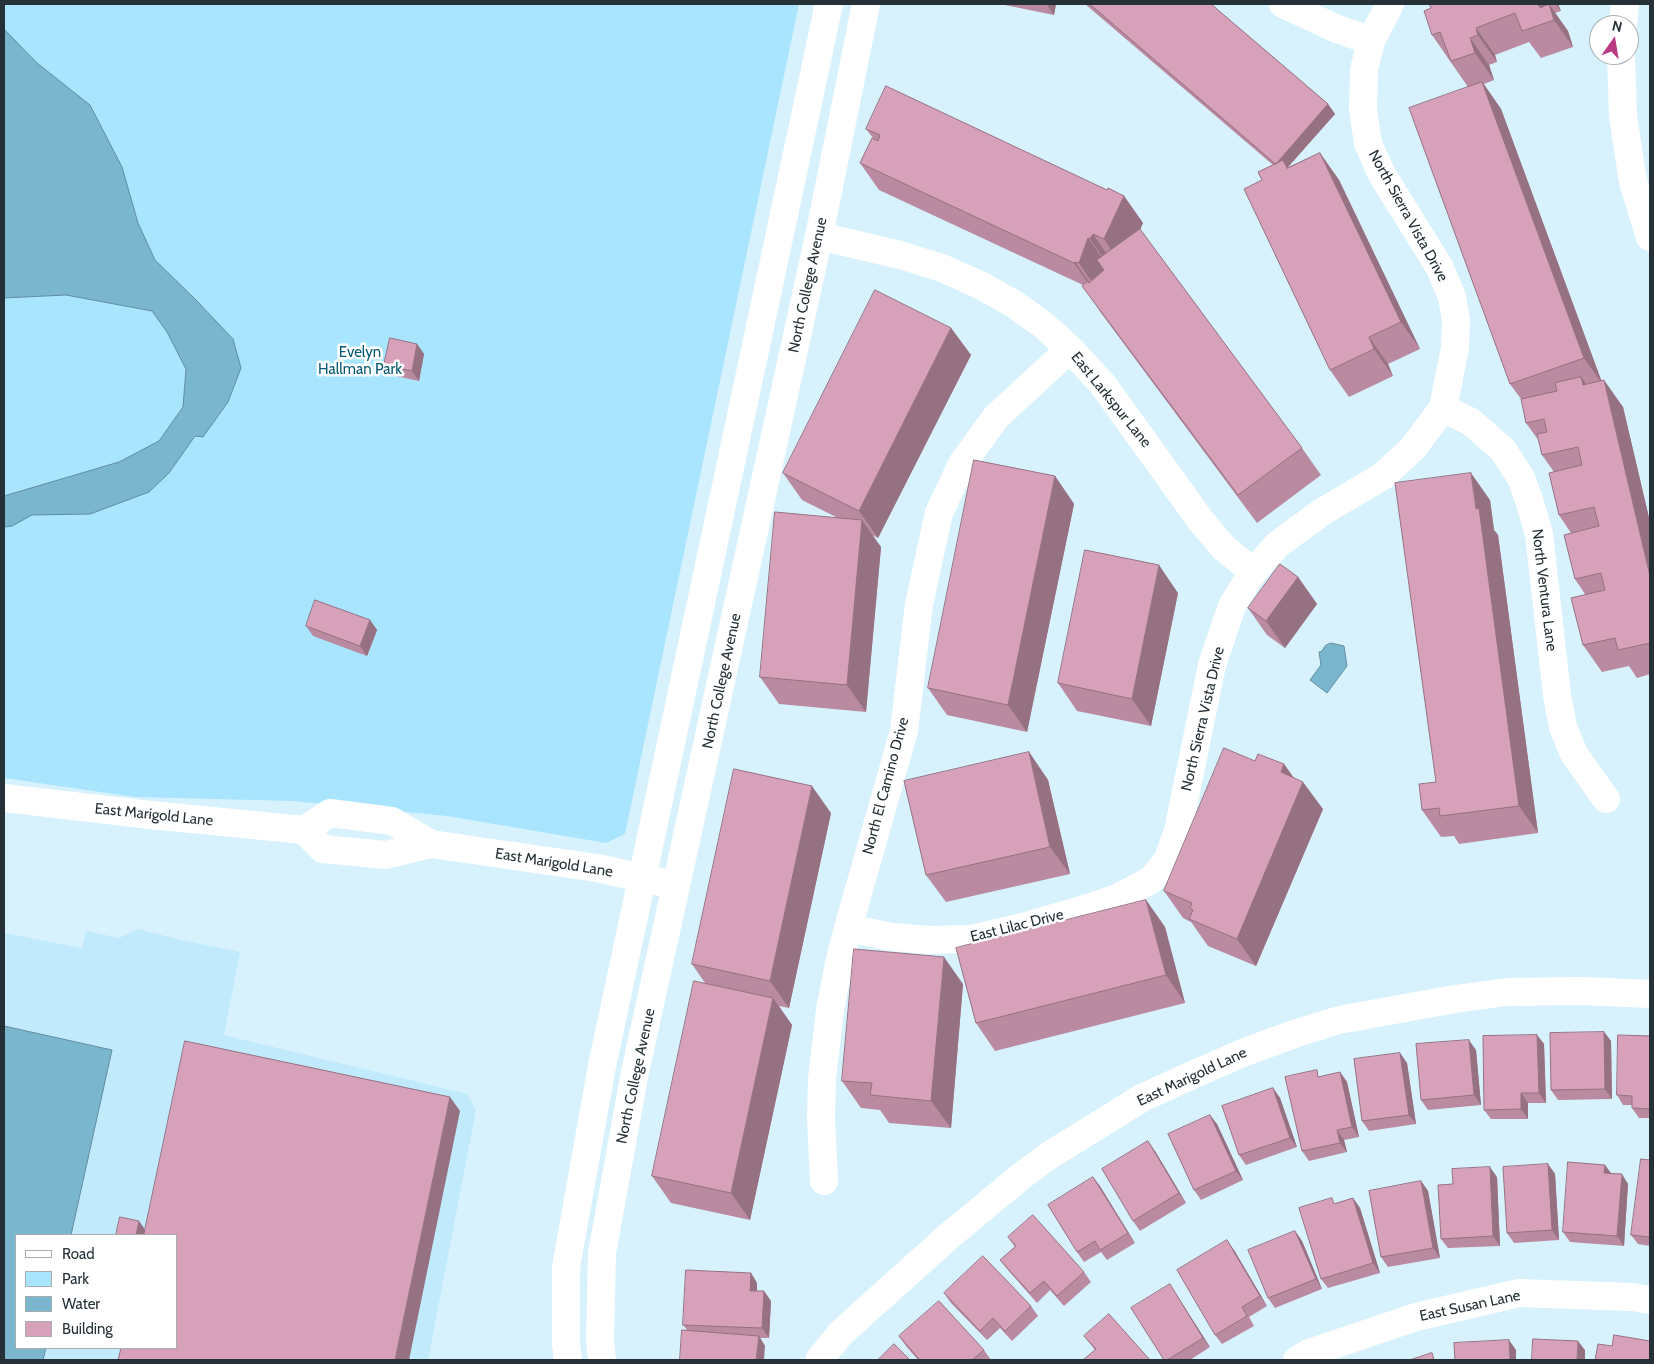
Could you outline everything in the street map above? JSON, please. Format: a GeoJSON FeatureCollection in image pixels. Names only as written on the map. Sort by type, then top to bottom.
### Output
{"type":"FeatureCollection","features":[{"type":"Feature","properties":{"kind":"street"},"geometry":{"type":"LineString","coordinates":[[568,1360],[566,1344],[566,1267],[602,1066],[829,4]]}},
{"type":"Feature","properties":{"kind":"street","name":"North College Avenue"},"geometry":{"type":"LineString","coordinates":[[602,1360],[600,1342],[602,1253],[635,1072],[819,236],[866,4]]}},
{"type":"Feature","properties":{"kind":"street"},"geometry":{"type":"LineString","coordinates":[[1283,4],[1335,28],[1371,41]]}},
{"type":"Feature","properties":{"kind":"street","name":"North Sierra Vista Drive"},"geometry":{"type":"LineString","coordinates":[[1151,880],[1167,862],[1178,831],[1212,665],[1232,606],[1253,572],[1278,545],[1322,512],[1383,476],[1413,448],[1443,408],[1455,348],[1456,320],[1452,298],[1440,268],[1381,172],[1368,143],[1363,110],[1364,70],[1371,41],[1390,4]]}},
{"type":"Feature","properties":{"kind":"street"},"geometry":{"type":"LineString","coordinates":[[1621,65],[1623,116],[1633,182],[1650,237]]}},
{"type":"Feature","properties":{"kind":"street","name":"East Larkspur Lane"},"geometry":{"type":"LineString","coordinates":[[819,236],[900,255],[942,268],[980,285],[1014,304],[1042,324],[1070,348],[1104,386],[1201,521],[1224,548],[1253,572]]}},
{"type":"Feature","properties":{"kind":"street","name":"North El Camino Drive"},"geometry":{"type":"LineString","coordinates":[[824,1181],[821,1117],[822,1079],[830,1010],[848,928],[904,731],[919,604],[939,513],[962,464],[996,417],[1070,348]]}},
{"type":"Feature","properties":{"kind":"street","name":"North Ventura Lane"},"geometry":{"type":"LineString","coordinates":[[1443,408],[1471,422],[1503,450],[1520,478],[1539,534],[1557,695],[1564,727],[1574,754],[1606,799]]}},
{"type":"Feature","properties":{"kind":"street","name":"East Marigold Lane"},"geometry":{"type":"LineString","coordinates":[[4,798],[304,830],[330,814],[338,814],[392,821],[431,844]]}},
{"type":"Feature","properties":{"kind":"street","name":"East Marigold Lane"},"geometry":{"type":"LineString","coordinates":[[304,830],[323,849],[386,854],[431,844],[597,868],[677,885]]}},
{"type":"Feature","properties":{"kind":"street","name":"East Lilac Drive"},"geometry":{"type":"LineString","coordinates":[[848,928],[892,937],[928,940],[971,939],[1030,925],[1088,908],[1117,898],[1151,880]]}},
{"type":"Feature","properties":{"kind":"street","name":"East Marigold Lane"},"geometry":{"type":"LineString","coordinates":[[819,1360],[841,1333],[948,1236],[1024,1174],[1050,1155],[1142,1098],[1190,1076],[1245,1052],[1296,1033],[1339,1020],[1455,999],[1516,992],[1583,991],[1650,994]]}},
{"type":"Feature","properties":{"kind":"street","name":"East Susan Lane"},"geometry":{"type":"LineString","coordinates":[[1297,1360],[1309,1353],[1416,1317],[1519,1294],[1632,1297],[1650,1300]]}},
{"type":"Feature","properties":{"kind":"shaded area"},"geometry":{"type":"Polygon","coordinates":[[[138,929],[240,952],[224,1035],[467,1094],[476,1110],[428,1360],[4,1360],[4,933],[82,948],[86,931],[119,938],[138,929]]]}},
{"type":"Feature","properties":{"kind":"green space","name":"Evelyn Hallman Park"},"geometry":{"type":"Polygon","coordinates":[[[4,4],[799,4],[625,834],[606,843],[447,816],[293,801],[135,797],[4,778],[4,4]]]}},
{"type":"Feature","properties":{"kind":"water"},"geometry":{"type":"Polygon","coordinates":[[[4,29],[37,63],[90,105],[122,167],[138,223],[155,260],[233,339],[241,368],[228,402],[203,437],[195,436],[169,473],[149,492],[90,514],[32,515],[12,526],[4,527],[4,496],[119,462],[159,441],[183,407],[186,369],[167,332],[152,311],[66,295],[4,298],[4,29]]]}},
{"type":"Feature","properties":{"kind":"water"},"geometry":{"type":"Polygon","coordinates":[[[1331,643],[1344,646],[1347,666],[1327,693],[1310,680],[1321,665],[1319,652],[1331,643]]]}},
{"type":"Feature","properties":{"kind":"water"},"geometry":{"type":"Polygon","coordinates":[[[4,1026],[112,1050],[71,1234],[15,1234],[15,1349],[46,1349],[43,1360],[4,1360],[4,1026]]]}},
{"type":"Feature","properties":{"kind":"building"},"geometry":{"type":"Polygon","coordinates":[[[1090,4],[1211,4],[1328,104],[1276,164],[1090,4]]]}},
{"type":"Feature","properties":{"kind":"building"},"geometry":{"type":"Polygon","coordinates":[[[1429,4],[1538,4],[1540,8],[1549,4],[1554,20],[1522,31],[1515,13],[1476,28],[1478,35],[1470,38],[1475,53],[1451,61],[1440,32],[1432,35],[1424,11],[1431,8],[1429,4]]]}},
{"type":"Feature","properties":{"kind":"building"},"geometry":{"type":"Polygon","coordinates":[[[1482,82],[1584,358],[1510,384],[1409,108],[1482,82]]]}},
{"type":"Feature","properties":{"kind":"building"},"geometry":{"type":"Polygon","coordinates":[[[886,86],[1107,190],[1108,188],[1124,196],[1104,239],[1093,234],[1090,239],[1088,238],[1079,263],[1074,263],[860,163],[872,138],[878,141],[880,135],[866,129],[886,86]]]}},
{"type":"Feature","properties":{"kind":"building"},"geometry":{"type":"Polygon","coordinates":[[[1320,153],[1401,322],[1369,337],[1374,349],[1330,370],[1244,189],[1262,180],[1258,172],[1283,160],[1287,168],[1320,153]]]}},
{"type":"Feature","properties":{"kind":"building"},"geometry":{"type":"Polygon","coordinates":[[[1140,229],[1302,448],[1238,495],[1082,286],[1088,281],[1089,283],[1104,270],[1097,260],[1140,229]]]}},
{"type":"Feature","properties":{"kind":"building"},"geometry":{"type":"Polygon","coordinates":[[[875,290],[951,328],[859,511],[783,473],[875,290]]]}},
{"type":"Feature","properties":{"kind":"building"},"geometry":{"type":"Polygon","coordinates":[[[390,338],[417,344],[412,371],[384,365],[390,338]]]}},
{"type":"Feature","properties":{"kind":"building"},"geometry":{"type":"Polygon","coordinates":[[[1581,377],[1583,385],[1604,380],[1650,576],[1650,643],[1618,650],[1615,638],[1583,645],[1571,598],[1605,590],[1601,573],[1575,579],[1564,535],[1599,526],[1594,507],[1559,515],[1549,473],[1582,465],[1578,447],[1542,455],[1537,434],[1547,432],[1544,419],[1526,423],[1521,399],[1557,391],[1555,383],[1581,377]]]}},
{"type":"Feature","properties":{"kind":"building"},"geometry":{"type":"Polygon","coordinates":[[[974,460],[1055,476],[1008,705],[928,688],[974,460]]]}},
{"type":"Feature","properties":{"kind":"building"},"geometry":{"type":"Polygon","coordinates":[[[1471,473],[1476,509],[1479,508],[1519,806],[1440,816],[1439,808],[1422,810],[1419,784],[1436,782],[1395,483],[1471,473]]]}},
{"type":"Feature","properties":{"kind":"building"},"geometry":{"type":"Polygon","coordinates":[[[775,512],[862,520],[847,685],[760,677],[775,512]]]}},
{"type":"Feature","properties":{"kind":"building"},"geometry":{"type":"Polygon","coordinates":[[[1085,550],[1159,565],[1132,699],[1058,683],[1085,550]]]}},
{"type":"Feature","properties":{"kind":"building"},"geometry":{"type":"Polygon","coordinates":[[[1280,564],[1298,577],[1266,621],[1248,608],[1280,564]]]}},
{"type":"Feature","properties":{"kind":"building"},"geometry":{"type":"Polygon","coordinates":[[[315,600],[370,620],[360,646],[306,626],[315,600]]]}},
{"type":"Feature","properties":{"kind":"building"},"geometry":{"type":"Polygon","coordinates":[[[1224,748],[1255,761],[1258,754],[1284,764],[1281,772],[1303,782],[1237,939],[1189,919],[1193,910],[1190,908],[1192,903],[1164,891],[1224,748]]]}},
{"type":"Feature","properties":{"kind":"building"},"geometry":{"type":"Polygon","coordinates":[[[1029,752],[1050,847],[926,875],[904,781],[1029,752]]]}},
{"type":"Feature","properties":{"kind":"building"},"geometry":{"type":"Polygon","coordinates":[[[734,769],[812,786],[770,981],[692,964],[734,769]]]}},
{"type":"Feature","properties":{"kind":"building"},"geometry":{"type":"Polygon","coordinates":[[[1146,900],[1166,975],[976,1023],[956,948],[1146,900]]]}},
{"type":"Feature","properties":{"kind":"building"},"geometry":{"type":"Polygon","coordinates":[[[854,949],[944,957],[931,1101],[870,1095],[872,1083],[842,1081],[854,949]]]}},
{"type":"Feature","properties":{"kind":"building"},"geometry":{"type":"Polygon","coordinates":[[[694,981],[773,998],[731,1193],[652,1176],[694,981]]]}},
{"type":"Feature","properties":{"kind":"building"},"geometry":{"type":"Polygon","coordinates":[[[1604,1032],[1605,1089],[1551,1090],[1550,1033],[1604,1032]]]}},
{"type":"Feature","properties":{"kind":"building"},"geometry":{"type":"Polygon","coordinates":[[[1537,1035],[1539,1093],[1521,1093],[1521,1109],[1484,1110],[1483,1036],[1537,1035]]]}},
{"type":"Feature","properties":{"kind":"building"},"geometry":{"type":"Polygon","coordinates":[[[1618,1035],[1650,1036],[1650,1109],[1632,1108],[1632,1096],[1617,1095],[1618,1035]]]}},
{"type":"Feature","properties":{"kind":"building"},"geometry":{"type":"Polygon","coordinates":[[[1469,1040],[1474,1095],[1421,1100],[1416,1044],[1469,1040]]]}},
{"type":"Feature","properties":{"kind":"building"},"geometry":{"type":"Polygon","coordinates":[[[185,1041],[450,1097],[395,1360],[118,1360],[121,1349],[178,1349],[178,1234],[144,1234],[185,1041]]]}},
{"type":"Feature","properties":{"kind":"building"},"geometry":{"type":"Polygon","coordinates":[[[1400,1053],[1409,1115],[1362,1121],[1354,1059],[1400,1053]]]}},
{"type":"Feature","properties":{"kind":"building"},"geometry":{"type":"Polygon","coordinates":[[[1317,1070],[1318,1077],[1340,1072],[1352,1127],[1337,1130],[1340,1143],[1302,1151],[1285,1077],[1317,1070]]]}},
{"type":"Feature","properties":{"kind":"building"},"geometry":{"type":"Polygon","coordinates":[[[1273,1088],[1290,1138],[1239,1155],[1222,1106],[1273,1088]]]}},
{"type":"Feature","properties":{"kind":"building"},"geometry":{"type":"Polygon","coordinates":[[[1210,1115],[1236,1171],[1194,1190],[1168,1134],[1210,1115]]]}},
{"type":"Feature","properties":{"kind":"building"},"geometry":{"type":"Polygon","coordinates":[[[1148,1141],[1179,1193],[1133,1221],[1102,1169],[1148,1141]]]}},
{"type":"Feature","properties":{"kind":"building"},"geometry":{"type":"Polygon","coordinates":[[[1641,1159],[1650,1160],[1650,1237],[1631,1235],[1641,1159]]]}},
{"type":"Feature","properties":{"kind":"building"},"geometry":{"type":"Polygon","coordinates":[[[1568,1162],[1605,1165],[1604,1173],[1622,1174],[1617,1236],[1563,1232],[1568,1162]]]}},
{"type":"Feature","properties":{"kind":"building"},"geometry":{"type":"Polygon","coordinates":[[[1548,1164],[1552,1230],[1507,1233],[1503,1167],[1548,1164]]]}},
{"type":"Feature","properties":{"kind":"building"},"geometry":{"type":"Polygon","coordinates":[[[1490,1167],[1493,1236],[1441,1239],[1438,1185],[1453,1184],[1452,1169],[1490,1167]]]}},
{"type":"Feature","properties":{"kind":"building"},"geometry":{"type":"Polygon","coordinates":[[[1093,1177],[1128,1233],[1100,1250],[1095,1241],[1077,1252],[1048,1205],[1093,1177]]]}},
{"type":"Feature","properties":{"kind":"building"},"geometry":{"type":"Polygon","coordinates":[[[1421,1181],[1433,1248],[1381,1257],[1369,1191],[1421,1181]]]}},
{"type":"Feature","properties":{"kind":"building"},"geometry":{"type":"Polygon","coordinates":[[[1332,1198],[1334,1204],[1353,1198],[1373,1263],[1321,1279],[1299,1208],[1332,1198]]]}},
{"type":"Feature","properties":{"kind":"building"},"geometry":{"type":"Polygon","coordinates":[[[1033,1215],[1084,1272],[1057,1296],[1044,1281],[1030,1293],[1000,1260],[1016,1246],[1008,1237],[1033,1215]]]}},
{"type":"Feature","properties":{"kind":"building"},"geometry":{"type":"Polygon","coordinates":[[[120,1217],[139,1221],[136,1234],[116,1234],[120,1217]]]}},
{"type":"Feature","properties":{"kind":"building"},"geometry":{"type":"Polygon","coordinates":[[[1295,1231],[1316,1279],[1268,1298],[1248,1250],[1295,1231]]]}},
{"type":"Feature","properties":{"kind":"building"},"geometry":{"type":"Polygon","coordinates":[[[1227,1240],[1260,1296],[1242,1307],[1247,1316],[1215,1335],[1177,1270],[1227,1240]]]}},
{"type":"Feature","properties":{"kind":"building"},"geometry":{"type":"Polygon","coordinates":[[[983,1256],[1031,1306],[1005,1331],[993,1318],[980,1331],[944,1293],[983,1256]]]}},
{"type":"Feature","properties":{"kind":"building"},"geometry":{"type":"Polygon","coordinates":[[[686,1270],[751,1273],[750,1291],[764,1291],[762,1328],[683,1325],[686,1270]]]}},
{"type":"Feature","properties":{"kind":"building"},"geometry":{"type":"Polygon","coordinates":[[[1170,1284],[1203,1338],[1164,1360],[1131,1308],[1170,1284]]]}},
{"type":"Feature","properties":{"kind":"building"},"geometry":{"type":"Polygon","coordinates":[[[939,1301],[984,1350],[972,1360],[920,1360],[899,1336],[939,1301]]]}},
{"type":"Feature","properties":{"kind":"building"},"geometry":{"type":"Polygon","coordinates":[[[1109,1314],[1150,1360],[1083,1360],[1096,1349],[1084,1336],[1109,1314]]]}},
{"type":"Feature","properties":{"kind":"building"},"geometry":{"type":"Polygon","coordinates":[[[682,1330],[759,1336],[756,1360],[680,1360],[682,1330]]]}},
{"type":"Feature","properties":{"kind":"building"},"geometry":{"type":"Polygon","coordinates":[[[1614,1335],[1650,1341],[1650,1360],[1595,1360],[1598,1344],[1612,1346],[1614,1335]]]}},
{"type":"Feature","properties":{"kind":"building"},"geometry":{"type":"Polygon","coordinates":[[[1533,1339],[1578,1341],[1577,1360],[1532,1360],[1533,1339]]]}},
{"type":"Feature","properties":{"kind":"building"},"geometry":{"type":"Polygon","coordinates":[[[1509,1340],[1510,1360],[1455,1360],[1454,1343],[1509,1340]]]}},
{"type":"Feature","properties":{"kind":"building"},"geometry":{"type":"Polygon","coordinates":[[[894,1344],[910,1360],[878,1360],[894,1344]]]}},
{"type":"Feature","properties":{"kind":"building"},"geometry":{"type":"Polygon","coordinates":[[[1432,1353],[1434,1360],[1410,1360],[1432,1353]]]}}]}
